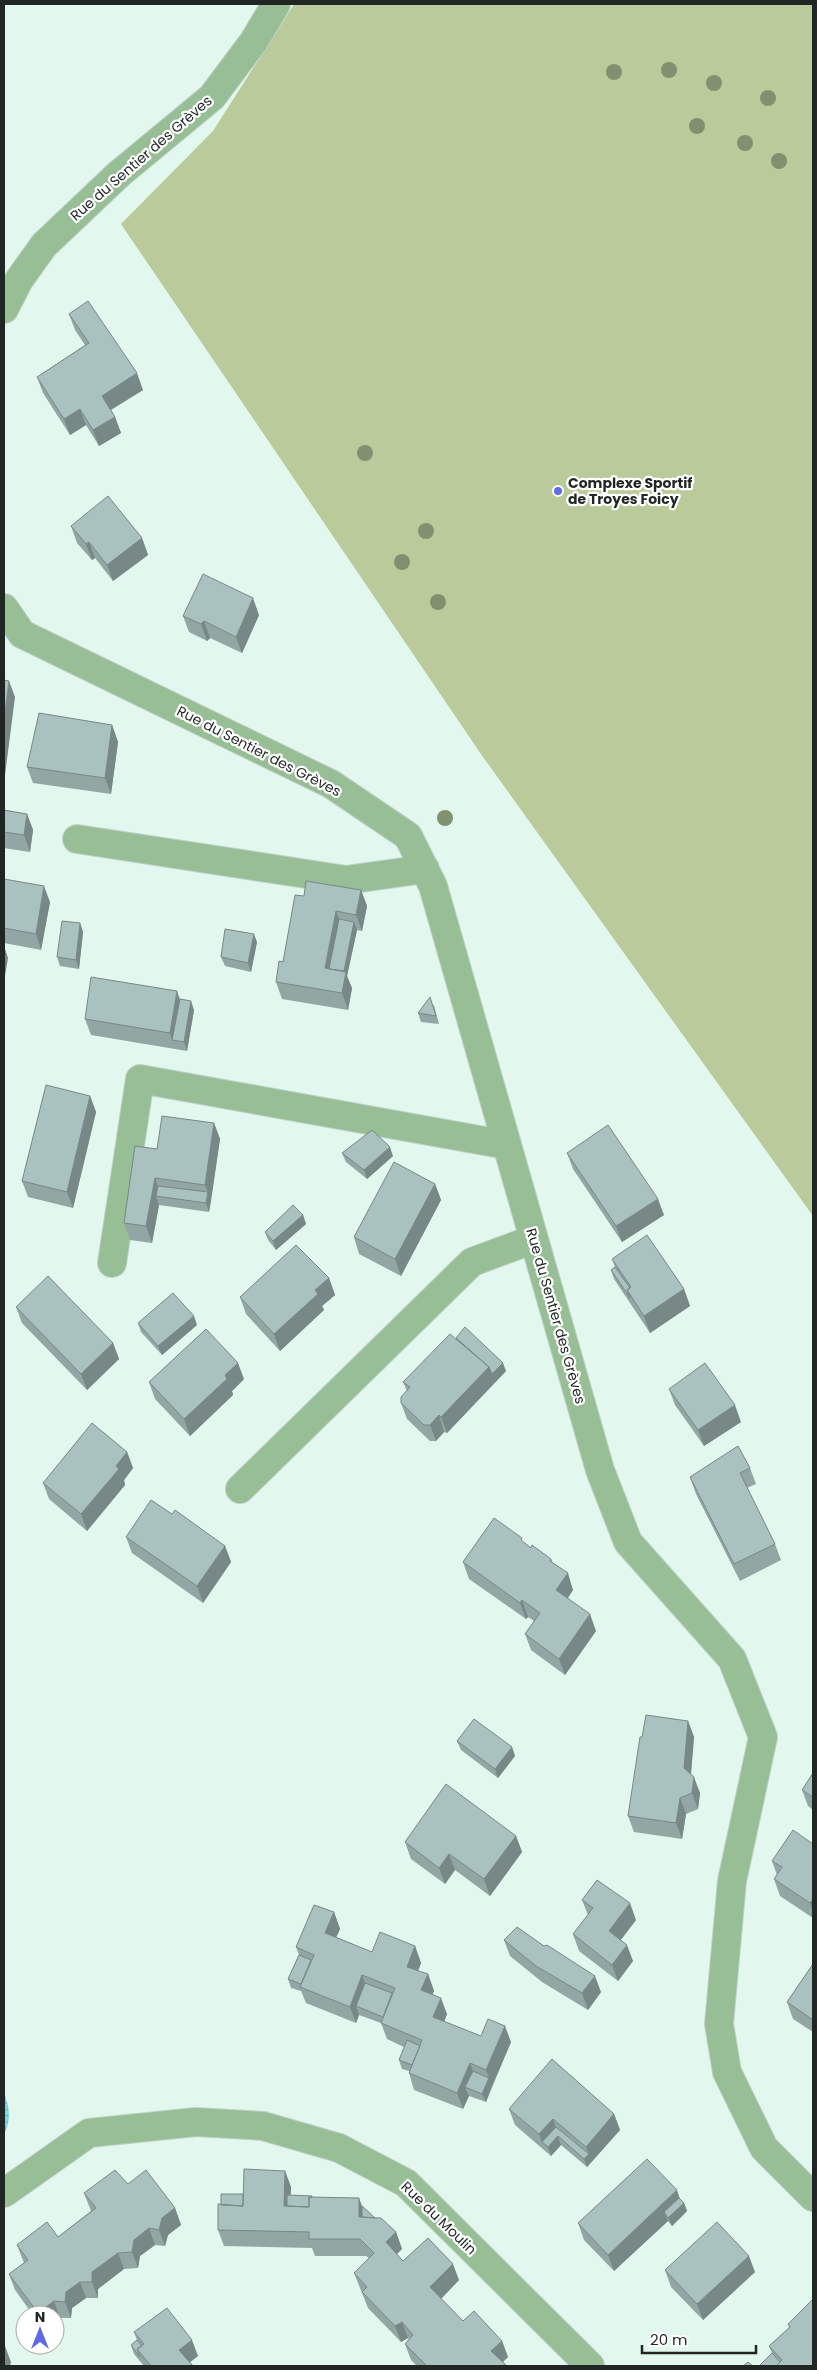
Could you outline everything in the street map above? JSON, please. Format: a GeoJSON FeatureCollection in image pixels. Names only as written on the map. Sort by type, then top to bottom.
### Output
{"type":"FeatureCollection","features":[{"type":"Feature","properties":{"kind":"street","name":"Rue du Sentier des Grèves"},"geometry":{"type":"LineString","coordinates":[[4,309],[19,280],[44,245],[119,174],[212,97],[254,41],[276,4]]}},
{"type":"Feature","properties":{"kind":"street","name":"Rue du Sentier des Grèves"},"geometry":{"type":"LineString","coordinates":[[4,608],[22,634],[331,784],[408,836],[425,869],[433,886],[600,1470],[628,1542],[732,1659],[763,1737],[732,1881],[718,2024],[727,2072],[764,2148],[813,2196]]}},
{"type":"Feature","properties":{"kind":"street"},"geometry":{"type":"LineString","coordinates":[[77,839],[346,880],[425,869]]}},
{"type":"Feature","properties":{"kind":"street"},"geometry":{"type":"LineString","coordinates":[[112,1263],[140,1079],[507,1145]]}},
{"type":"Feature","properties":{"kind":"street"},"geometry":{"type":"LineString","coordinates":[[240,1489],[472,1262],[534,1239]]}},
{"type":"Feature","properties":{"kind":"street","name":"Rue du Moulin"},"geometry":{"type":"LineString","coordinates":[[4,2193],[89,2133],[196,2122],[264,2126],[339,2148],[406,2183],[590,2366]]}},
{"type":"Feature","properties":{"kind":"green space","name":"Complexe Sportif de Troyes Foicy"},"geometry":{"type":"Polygon","coordinates":[[[294,4],[813,4],[813,1216],[483,757],[121,224],[213,131],[294,4]]]}},
{"type":"Feature","properties":{"kind":"water"},"geometry":{"type":"Polygon","coordinates":[[[4,2093],[9,2114],[4,2135],[4,2093]]]}},
{"type":"Feature","properties":{"kind":"building"},"geometry":{"type":"Polygon","coordinates":[[[88,301],[137,373],[102,396],[115,417],[93,430],[80,409],[64,419],[37,377],[89,343],[69,314],[88,301]]]}},
{"type":"Feature","properties":{"kind":"building"},"geometry":{"type":"Polygon","coordinates":[[[108,496],[142,538],[107,565],[89,542],[86,544],[71,526],[108,496]]]}},
{"type":"Feature","properties":{"kind":"building"},"geometry":{"type":"Polygon","coordinates":[[[203,574],[253,598],[236,637],[204,621],[201,624],[183,616],[203,574]]]}},
{"type":"Feature","properties":{"kind":"building"},"geometry":{"type":"Polygon","coordinates":[[[4,680],[9,681],[4,721],[4,680]]]}},
{"type":"Feature","properties":{"kind":"building"},"geometry":{"type":"Polygon","coordinates":[[[39,713],[112,725],[105,778],[27,767],[39,713]]]}},
{"type":"Feature","properties":{"kind":"building"},"geometry":{"type":"Polygon","coordinates":[[[4,810],[27,814],[24,835],[4,832],[4,810]]]}},
{"type":"Feature","properties":{"kind":"building"},"geometry":{"type":"Polygon","coordinates":[[[4,879],[44,886],[36,934],[4,928],[4,879]]]}},
{"type":"Feature","properties":{"kind":"building"},"geometry":{"type":"Polygon","coordinates":[[[306,881],[361,890],[356,915],[336,911],[325,968],[346,972],[342,993],[276,982],[279,961],[283,962],[295,895],[304,896],[306,881]]]}},
{"type":"Feature","properties":{"kind":"building"},"geometry":{"type":"Polygon","coordinates":[[[339,919],[354,922],[344,971],[329,969],[339,919]]]}},
{"type":"Feature","properties":{"kind":"building"},"geometry":{"type":"Polygon","coordinates":[[[62,921],[80,923],[76,960],[57,957],[62,921]]]}},
{"type":"Feature","properties":{"kind":"building"},"geometry":{"type":"Polygon","coordinates":[[[225,929],[254,934],[248,963],[221,957],[225,929]]]}},
{"type":"Feature","properties":{"kind":"building"},"geometry":{"type":"Polygon","coordinates":[[[91,977],[177,991],[170,1033],[85,1019],[91,977]]]}},
{"type":"Feature","properties":{"kind":"building"},"geometry":{"type":"Polygon","coordinates":[[[430,997],[436,1016],[418,1013],[430,997]]]}},
{"type":"Feature","properties":{"kind":"building"},"geometry":{"type":"Polygon","coordinates":[[[180,999],[191,1001],[184,1042],[172,1040],[180,999]]]}},
{"type":"Feature","properties":{"kind":"building"},"geometry":{"type":"Polygon","coordinates":[[[46,1085],[90,1096],[67,1192],[22,1181],[46,1085]]]}},
{"type":"Feature","properties":{"kind":"building"},"geometry":{"type":"Polygon","coordinates":[[[162,1116],[214,1123],[205,1185],[155,1178],[146,1226],[124,1223],[135,1146],[157,1149],[162,1116]]]}},
{"type":"Feature","properties":{"kind":"building"},"geometry":{"type":"Polygon","coordinates":[[[608,1125],[658,1199],[616,1226],[567,1153],[608,1125]]]}},
{"type":"Feature","properties":{"kind":"building"},"geometry":{"type":"Polygon","coordinates":[[[372,1130],[390,1147],[364,1170],[342,1153],[372,1130]]]}},
{"type":"Feature","properties":{"kind":"building"},"geometry":{"type":"Polygon","coordinates":[[[394,1162],[435,1184],[395,1259],[354,1237],[394,1162]]]}},
{"type":"Feature","properties":{"kind":"building"},"geometry":{"type":"Polygon","coordinates":[[[158,1186],[208,1192],[206,1203],[156,1196],[158,1186]]]}},
{"type":"Feature","properties":{"kind":"building"},"geometry":{"type":"Polygon","coordinates":[[[293,1205],[303,1215],[273,1241],[265,1232],[293,1205]]]}},
{"type":"Feature","properties":{"kind":"building"},"geometry":{"type":"Polygon","coordinates":[[[647,1235],[684,1289],[644,1316],[627,1290],[631,1287],[612,1259],[647,1235]]]}},
{"type":"Feature","properties":{"kind":"building"},"geometry":{"type":"Polygon","coordinates":[[[296,1245],[329,1278],[315,1290],[318,1294],[274,1334],[240,1297],[296,1245]]]}},
{"type":"Feature","properties":{"kind":"building"},"geometry":{"type":"Polygon","coordinates":[[[615,1267],[630,1288],[627,1290],[630,1298],[611,1270],[615,1267]]]}},
{"type":"Feature","properties":{"kind":"building"},"geometry":{"type":"Polygon","coordinates":[[[48,1276],[113,1343],[81,1374],[16,1307],[48,1276]]]}},
{"type":"Feature","properties":{"kind":"building"},"geometry":{"type":"Polygon","coordinates":[[[173,1293],[194,1316],[158,1346],[138,1323],[173,1293]]]}},
{"type":"Feature","properties":{"kind":"building"},"geometry":{"type":"Polygon","coordinates":[[[465,1327],[503,1363],[492,1374],[489,1367],[456,1338],[465,1327]]]}},
{"type":"Feature","properties":{"kind":"building"},"geometry":{"type":"Polygon","coordinates":[[[206,1329],[238,1363],[225,1375],[227,1379],[184,1419],[149,1382],[206,1329]]]}},
{"type":"Feature","properties":{"kind":"building"},"geometry":{"type":"Polygon","coordinates":[[[450,1334],[489,1367],[441,1417],[439,1415],[430,1425],[424,1425],[401,1403],[401,1397],[410,1387],[403,1382],[450,1334]]]}},
{"type":"Feature","properties":{"kind":"building"},"geometry":{"type":"Polygon","coordinates":[[[705,1363],[735,1405],[698,1430],[669,1389],[705,1363]]]}},
{"type":"Feature","properties":{"kind":"building"},"geometry":{"type":"Polygon","coordinates":[[[92,1423],[127,1452],[116,1466],[119,1469],[81,1514],[43,1483],[92,1423]]]}},
{"type":"Feature","properties":{"kind":"building"},"geometry":{"type":"Polygon","coordinates":[[[738,1446],[750,1468],[740,1473],[775,1544],[734,1564],[690,1477],[738,1446]]]}},
{"type":"Feature","properties":{"kind":"building"},"geometry":{"type":"Polygon","coordinates":[[[151,1500],[172,1514],[175,1510],[225,1546],[197,1586],[126,1537],[151,1500]]]}},
{"type":"Feature","properties":{"kind":"building"},"geometry":{"type":"Polygon","coordinates":[[[494,1518],[522,1538],[521,1540],[531,1548],[532,1545],[551,1559],[550,1561],[568,1573],[556,1590],[590,1614],[559,1659],[525,1634],[540,1613],[522,1600],[520,1603],[463,1562],[494,1518]]]}},
{"type":"Feature","properties":{"kind":"building"},"geometry":{"type":"Polygon","coordinates":[[[646,1715],[688,1721],[684,1768],[694,1777],[692,1793],[680,1798],[676,1823],[628,1816],[640,1737],[642,1737],[646,1715]]]}},
{"type":"Feature","properties":{"kind":"building"},"geometry":{"type":"Polygon","coordinates":[[[474,1719],[512,1747],[495,1769],[457,1741],[474,1719]]]}},
{"type":"Feature","properties":{"kind":"building"},"geometry":{"type":"Polygon","coordinates":[[[813,1773],[813,1797],[802,1790],[813,1773]]]}},
{"type":"Feature","properties":{"kind":"building"},"geometry":{"type":"Polygon","coordinates":[[[446,1784],[516,1836],[484,1879],[449,1854],[439,1868],[405,1842],[446,1784]]]}},
{"type":"Feature","properties":{"kind":"building"},"geometry":{"type":"Polygon","coordinates":[[[793,1830],[813,1844],[813,1899],[810,1903],[774,1879],[782,1867],[772,1861],[793,1830]]]}},
{"type":"Feature","properties":{"kind":"building"},"geometry":{"type":"Polygon","coordinates":[[[597,1880],[630,1903],[609,1931],[627,1945],[612,1965],[573,1934],[593,1908],[582,1900],[597,1880]]]}},
{"type":"Feature","properties":{"kind":"building"},"geometry":{"type":"Polygon","coordinates":[[[314,1905],[334,1912],[325,1933],[372,1952],[380,1932],[415,1946],[407,1967],[428,1974],[421,1990],[441,1998],[433,2017],[481,2036],[488,2019],[505,2026],[486,2070],[470,2063],[457,2093],[409,2073],[422,2040],[381,2023],[395,1988],[362,1975],[350,2007],[300,1987],[314,1955],[296,1947],[314,1905]]]}},
{"type":"Feature","properties":{"kind":"building"},"geometry":{"type":"Polygon","coordinates":[[[517,1927],[544,1946],[547,1945],[595,1976],[582,1993],[536,1966],[504,1940],[517,1927]]]}},
{"type":"Feature","properties":{"kind":"building"},"geometry":{"type":"Polygon","coordinates":[[[299,1955],[311,1960],[301,1984],[288,1979],[299,1955]]]}},
{"type":"Feature","properties":{"kind":"building"},"geometry":{"type":"Polygon","coordinates":[[[813,1964],[813,2020],[787,2002],[813,1964]]]}},
{"type":"Feature","properties":{"kind":"building"},"geometry":{"type":"Polygon","coordinates":[[[365,1983],[392,1993],[383,2017],[356,2006],[365,1983]]]}},
{"type":"Feature","properties":{"kind":"building"},"geometry":{"type":"Polygon","coordinates":[[[407,2040],[420,2046],[412,2065],[399,2060],[407,2040]]]}},
{"type":"Feature","properties":{"kind":"building"},"geometry":{"type":"Polygon","coordinates":[[[552,2059],[614,2114],[586,2147],[553,2119],[539,2134],[509,2109],[552,2059]]]}},
{"type":"Feature","properties":{"kind":"building"},"geometry":{"type":"Polygon","coordinates":[[[473,2071],[489,2078],[482,2094],[465,2087],[473,2071]]]}},
{"type":"Feature","properties":{"kind":"building"},"geometry":{"type":"Polygon","coordinates":[[[556,2127],[589,2154],[584,2159],[558,2136],[548,2147],[542,2142],[556,2127]]]}},
{"type":"Feature","properties":{"kind":"building"},"geometry":{"type":"Polygon","coordinates":[[[647,2159],[677,2190],[608,2255],[578,2223],[647,2159]]]}},
{"type":"Feature","properties":{"kind":"building"},"geometry":{"type":"Polygon","coordinates":[[[244,2169],[285,2171],[284,2206],[309,2207],[309,2197],[359,2198],[359,2217],[381,2218],[396,2232],[386,2242],[403,2261],[428,2238],[453,2264],[430,2287],[463,2321],[474,2311],[502,2341],[491,2351],[507,2366],[427,2366],[405,2344],[413,2335],[402,2322],[395,2326],[362,2292],[367,2287],[354,2273],[374,2253],[360,2239],[309,2239],[309,2232],[218,2230],[218,2204],[243,2206],[244,2169]]]}},
{"type":"Feature","properties":{"kind":"building"},"geometry":{"type":"Polygon","coordinates":[[[115,2170],[128,2184],[146,2170],[175,2208],[162,2218],[159,2230],[149,2228],[134,2240],[132,2252],[118,2253],[92,2272],[92,2282],[80,2282],[66,2292],[65,2302],[54,2301],[49,2305],[32,2305],[9,2274],[28,2260],[17,2245],[47,2222],[58,2237],[96,2208],[84,2193],[115,2170]]]}},
{"type":"Feature","properties":{"kind":"building"},"geometry":{"type":"Polygon","coordinates":[[[221,2194],[243,2194],[243,2206],[221,2205],[221,2194]]]}},
{"type":"Feature","properties":{"kind":"building"},"geometry":{"type":"Polygon","coordinates":[[[287,2195],[312,2197],[309,2197],[309,2207],[287,2206],[287,2195]]]}},
{"type":"Feature","properties":{"kind":"building"},"geometry":{"type":"Polygon","coordinates":[[[679,2198],[684,2203],[668,2218],[664,2212],[679,2198]]]}},
{"type":"Feature","properties":{"kind":"building"},"geometry":{"type":"Polygon","coordinates":[[[362,2206],[375,2218],[362,2217],[362,2206]]]}},
{"type":"Feature","properties":{"kind":"building"},"geometry":{"type":"Polygon","coordinates":[[[717,2222],[749,2256],[697,2304],[665,2270],[717,2222]]]}},
{"type":"Feature","properties":{"kind":"building"},"geometry":{"type":"Polygon","coordinates":[[[813,2299],[813,2366],[776,2366],[782,2360],[769,2346],[790,2327],[788,2324],[813,2299]]]}},
{"type":"Feature","properties":{"kind":"building"},"geometry":{"type":"Polygon","coordinates":[[[167,2308],[192,2340],[179,2350],[193,2366],[151,2366],[137,2349],[144,2344],[134,2332],[167,2308]]]}},
{"type":"Feature","properties":{"kind":"building"},"geometry":{"type":"Polygon","coordinates":[[[137,2340],[142,2346],[137,2349],[140,2357],[131,2345],[137,2340]]]}},
{"type":"Feature","properties":{"kind":"building"},"geometry":{"type":"Polygon","coordinates":[[[772,2353],[780,2362],[776,2366],[759,2366],[772,2353]]]}},
{"type":"Feature","properties":{"kind":"building"},"geometry":{"type":"Polygon","coordinates":[[[748,2362],[753,2366],[743,2366],[748,2362]]]}},
{"type":"Feature","properties":{"kind":"place","name":"Complexe Sportif de Troyes Foicy"},"geometry":{"type":"Point","coordinates":[558,491]}}]}
